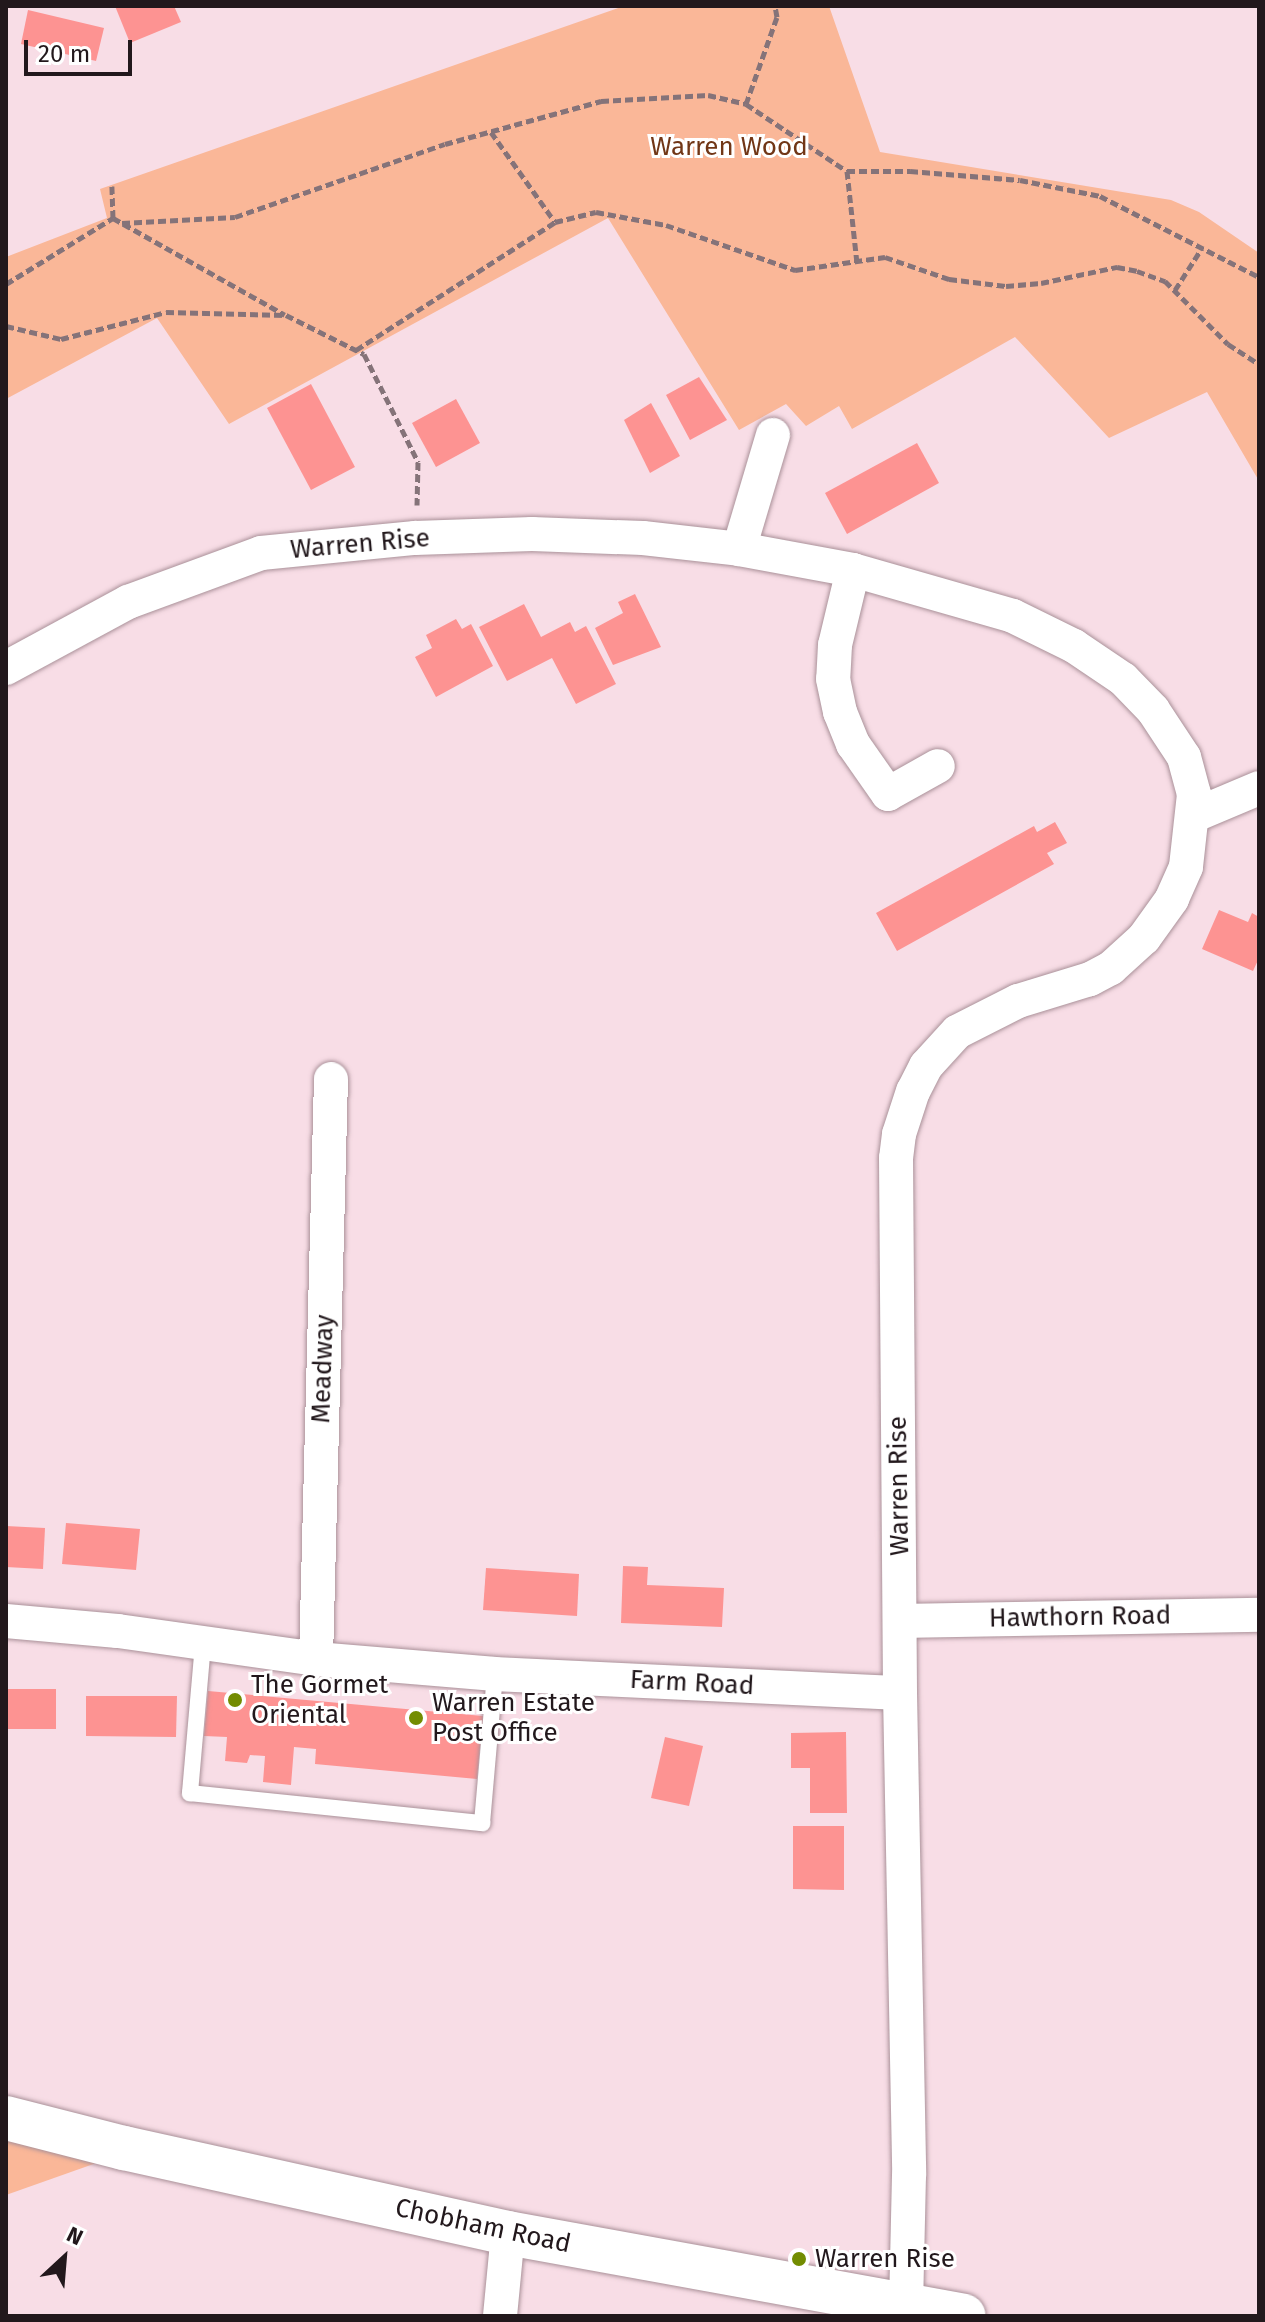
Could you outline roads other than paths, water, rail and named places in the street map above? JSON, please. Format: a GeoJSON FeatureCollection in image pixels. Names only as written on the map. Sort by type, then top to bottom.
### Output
{"type":"FeatureCollection","features":[{"type":"Feature","properties":{"kind":"main road","name":"Chobham Road"},"geometry":{"type":"LineString","coordinates":[[6,2118],[124,2148],[508,2233],[964,2316]]}},
{"type":"Feature","properties":{"kind":"street"},"geometry":{"type":"LineString","coordinates":[[739,549],[773,435]]}},
{"type":"Feature","properties":{"kind":"street","name":"Warren Rise"},"geometry":{"type":"LineString","coordinates":[[6,668],[128,602],[261,553],[415,538],[532,534],[643,538],[739,549],[853,570],[1013,616],[1102,664],[1139,695],[1176,743],[1191,776],[1195,815],[1186,867],[1172,899],[1127,955],[1090,979],[1018,1001],[957,1032],[926,1066],[913,1091],[899,1134],[896,1158],[900,1693],[909,2175],[906,2306]]}},
{"type":"Feature","properties":{"kind":"street"},"geometry":{"type":"LineString","coordinates":[[853,570],[835,645],[833,679],[849,734],[888,794],[938,766]]}},
{"type":"Feature","properties":{"kind":"street"},"geometry":{"type":"LineString","coordinates":[[1195,815],[1259,788]]}},
{"type":"Feature","properties":{"kind":"street","name":"Meadway"},"geometry":{"type":"LineString","coordinates":[[316,1659],[331,1079]]}},
{"type":"Feature","properties":{"kind":"street","name":"Hawthorn Road"},"geometry":{"type":"LineString","coordinates":[[901,1621],[1259,1615]]}},
{"type":"Feature","properties":{"kind":"street","name":"Farm Road"},"geometry":{"type":"LineString","coordinates":[[6,1621],[118,1631],[316,1659],[495,1674],[900,1693]]}},
{"type":"Feature","properties":{"kind":"street"},"geometry":{"type":"LineString","coordinates":[[500,2316],[508,2233]]}},
{"type":"Feature","properties":{"kind":"lane"},"geometry":{"type":"LineString","coordinates":[[203,1644],[190,1793],[267,1801],[482,1823],[495,1674]]}},
{"type":"Feature","properties":{"kind":"place","name":"The Gormet Oriental"},"geometry":{"type":"Point","coordinates":[235,1700]}},
{"type":"Feature","properties":{"kind":"place","name":"Warren Estate Post Office"},"geometry":{"type":"Point","coordinates":[416,1718]}},
{"type":"Feature","properties":{"kind":"place","name":"Warren Rise"},"geometry":{"type":"Point","coordinates":[799,2259]}},
{"type":"Feature","properties":{"kind":"park label","name":"Warren Wood"},"geometry":{"type":"Point","coordinates":[729,147]}}]}
